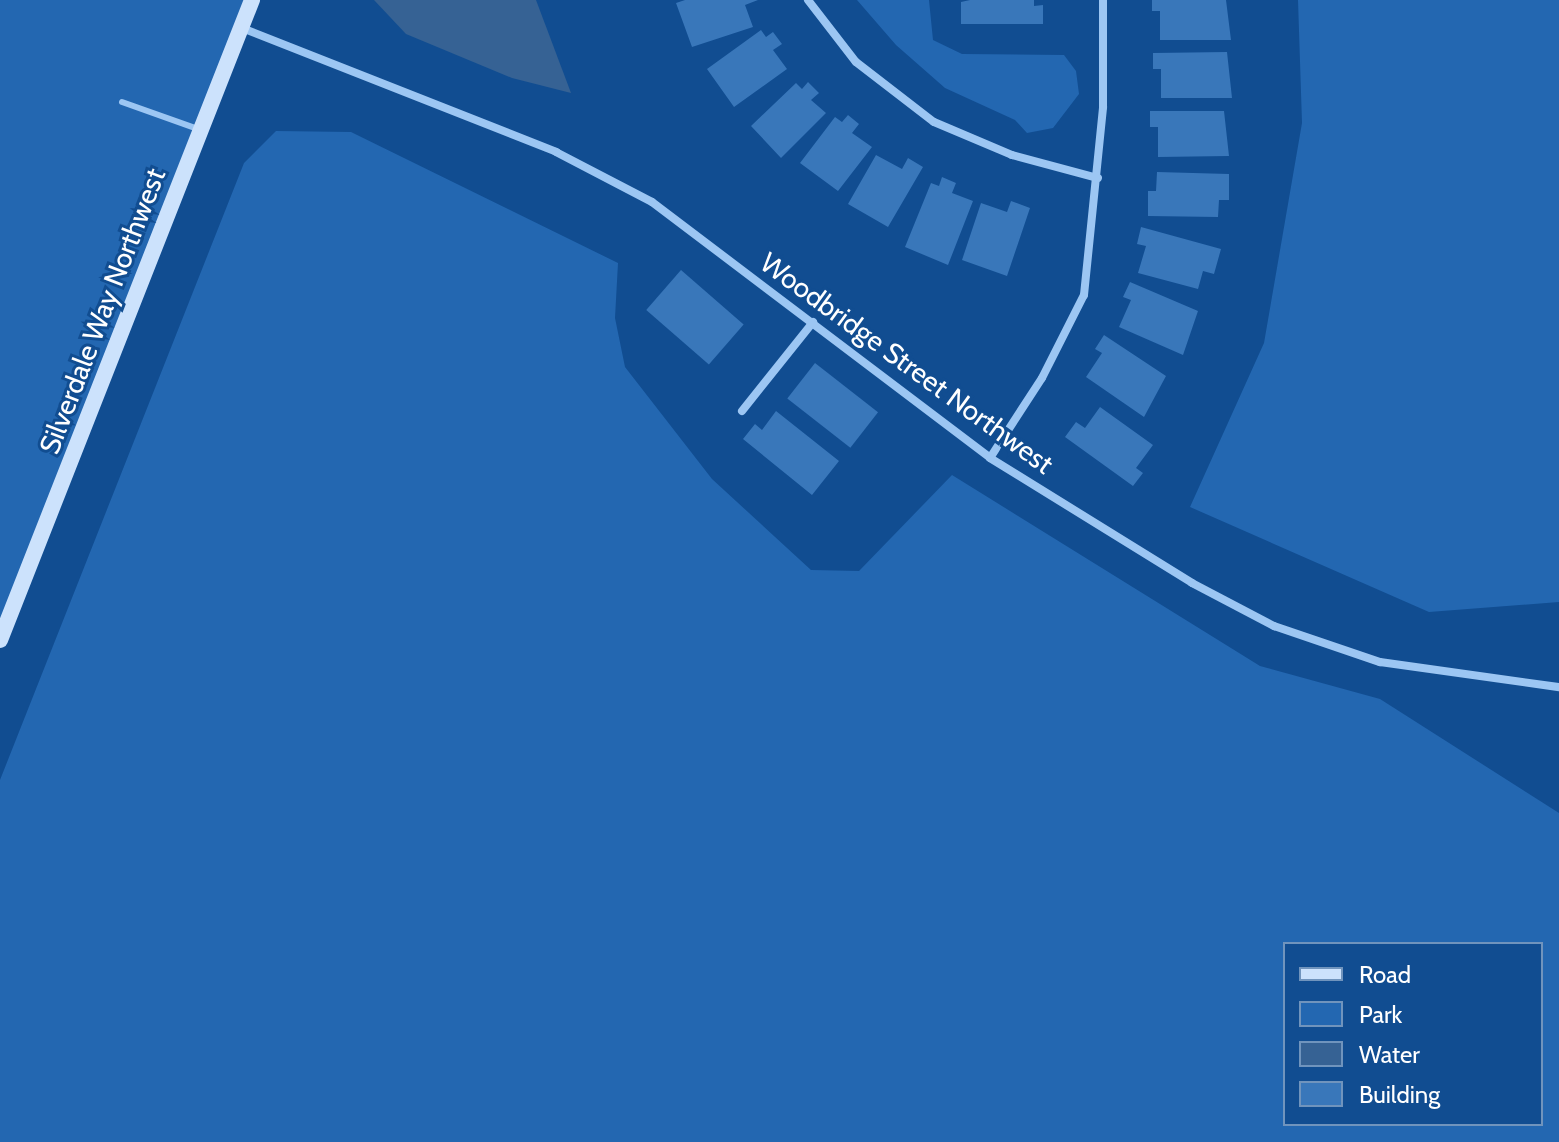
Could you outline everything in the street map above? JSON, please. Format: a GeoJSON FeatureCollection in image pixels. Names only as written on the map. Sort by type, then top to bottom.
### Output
{"type":"FeatureCollection","features":[{"type":"Feature","properties":{"kind":"main road","name":"Silverdale Way Northwest"},"geometry":{"type":"LineString","coordinates":[[0,640],[252,0]]}},
{"type":"Feature","properties":{"kind":"street"},"geometry":{"type":"LineString","coordinates":[[808,0],[856,62],[934,122],[1012,155],[1098,178]]}},
{"type":"Feature","properties":{"kind":"street"},"geometry":{"type":"LineString","coordinates":[[990,458],[1042,378],[1084,295],[1098,178],[1103,0]]}},
{"type":"Feature","properties":{"kind":"street","name":"Woodbridge Street Northwest"},"geometry":{"type":"LineString","coordinates":[[242,28],[408,90],[570,159],[652,202],[990,458],[1192,583],[1274,626],[1380,662],[1559,687]]}},
{"type":"Feature","properties":{"kind":"street"},"geometry":{"type":"LineString","coordinates":[[742,411],[813,322]]}},
{"type":"Feature","properties":{"kind":"lane"},"geometry":{"type":"LineString","coordinates":[[122,102],[200,130]]}},
{"type":"Feature","properties":{"kind":"green space"},"geometry":{"type":"Polygon","coordinates":[[[0,0],[252,0],[0,640],[0,0]]]}},
{"type":"Feature","properties":{"kind":"green space"},"geometry":{"type":"Polygon","coordinates":[[[857,0],[929,0],[933,40],[962,54],[1064,55],[1076,71],[1079,94],[1053,128],[1027,133],[1015,120],[945,88],[896,45],[857,0]]]}},
{"type":"Feature","properties":{"kind":"green space"},"geometry":{"type":"Polygon","coordinates":[[[1298,0],[1559,0],[1559,602],[1429,612],[1190,507],[1264,343],[1302,123],[1298,0]]]}},
{"type":"Feature","properties":{"kind":"green space"},"geometry":{"type":"Polygon","coordinates":[[[276,131],[351,132],[618,263],[615,318],[625,367],[712,479],[811,570],[859,571],[952,475],[1260,666],[1380,699],[1559,813],[1559,1142],[0,1142],[0,780],[244,163],[276,131]]]}},
{"type":"Feature","properties":{"kind":"water"},"geometry":{"type":"Polygon","coordinates":[[[374,0],[536,0],[571,93],[512,78],[406,34],[374,0]]]}},
{"type":"Feature","properties":{"kind":"building"},"geometry":{"type":"Polygon","coordinates":[[[685,0],[758,0],[745,5],[753,27],[692,47],[676,3],[685,0]]]}},
{"type":"Feature","properties":{"kind":"building"},"geometry":{"type":"Polygon","coordinates":[[[1034,0],[1034,6],[1043,5],[1043,24],[961,24],[961,2],[1034,0]]]}},
{"type":"Feature","properties":{"kind":"building"},"geometry":{"type":"Polygon","coordinates":[[[1152,0],[1226,0],[1231,40],[1160,40],[1160,11],[1152,11],[1152,0]]]}},
{"type":"Feature","properties":{"kind":"building"},"geometry":{"type":"Polygon","coordinates":[[[761,30],[766,37],[773,32],[782,44],[773,50],[787,69],[734,107],[707,69],[761,30]]]}},
{"type":"Feature","properties":{"kind":"building"},"geometry":{"type":"Polygon","coordinates":[[[1227,52],[1232,98],[1161,98],[1161,69],[1153,69],[1153,53],[1227,52]]]}},
{"type":"Feature","properties":{"kind":"building"},"geometry":{"type":"Polygon","coordinates":[[[808,82],[819,93],[811,100],[826,113],[781,158],[751,126],[796,83],[802,89],[808,82]]]}},
{"type":"Feature","properties":{"kind":"building"},"geometry":{"type":"Polygon","coordinates":[[[1150,111],[1224,111],[1229,156],[1158,157],[1158,127],[1150,127],[1150,111]]]}},
{"type":"Feature","properties":{"kind":"building"},"geometry":{"type":"Polygon","coordinates":[[[848,115],[859,124],[852,133],[872,147],[838,191],[800,163],[835,117],[842,122],[848,115]]]}},
{"type":"Feature","properties":{"kind":"building"},"geometry":{"type":"Polygon","coordinates":[[[876,155],[902,169],[908,158],[923,167],[888,227],[848,204],[876,155]]]}},
{"type":"Feature","properties":{"kind":"building"},"geometry":{"type":"Polygon","coordinates":[[[1157,172],[1229,174],[1229,200],[1219,200],[1218,217],[1148,216],[1148,191],[1156,191],[1157,172]]]}},
{"type":"Feature","properties":{"kind":"building"},"geometry":{"type":"Polygon","coordinates":[[[942,177],[956,183],[952,193],[973,201],[948,265],[905,247],[931,183],[939,186],[942,177]]]}},
{"type":"Feature","properties":{"kind":"building"},"geometry":{"type":"Polygon","coordinates":[[[1011,201],[1030,208],[1007,276],[962,260],[981,203],[1007,212],[1011,201]]]}},
{"type":"Feature","properties":{"kind":"building"},"geometry":{"type":"Polygon","coordinates":[[[1141,227],[1221,249],[1214,274],[1203,271],[1198,289],[1138,273],[1146,246],[1137,244],[1141,227]]]}},
{"type":"Feature","properties":{"kind":"building"},"geometry":{"type":"Polygon","coordinates":[[[681,270],[744,324],[709,364],[646,310],[681,270]]]}},
{"type":"Feature","properties":{"kind":"building"},"geometry":{"type":"Polygon","coordinates":[[[1130,282],[1198,311],[1183,355],[1119,327],[1131,300],[1123,297],[1130,282]]]}},
{"type":"Feature","properties":{"kind":"building"},"geometry":{"type":"Polygon","coordinates":[[[1104,335],[1166,376],[1144,417],[1086,377],[1102,353],[1095,349],[1104,335]]]}},
{"type":"Feature","properties":{"kind":"building"},"geometry":{"type":"Polygon","coordinates":[[[815,363],[878,412],[850,448],[787,398],[815,363]]]}},
{"type":"Feature","properties":{"kind":"building"},"geometry":{"type":"Polygon","coordinates":[[[1100,407],[1153,445],[1136,468],[1143,473],[1133,486],[1065,437],[1076,422],[1085,428],[1100,407]]]}},
{"type":"Feature","properties":{"kind":"building"},"geometry":{"type":"Polygon","coordinates":[[[776,411],[839,461],[812,495],[743,439],[755,424],[762,430],[776,411]]]}}]}
